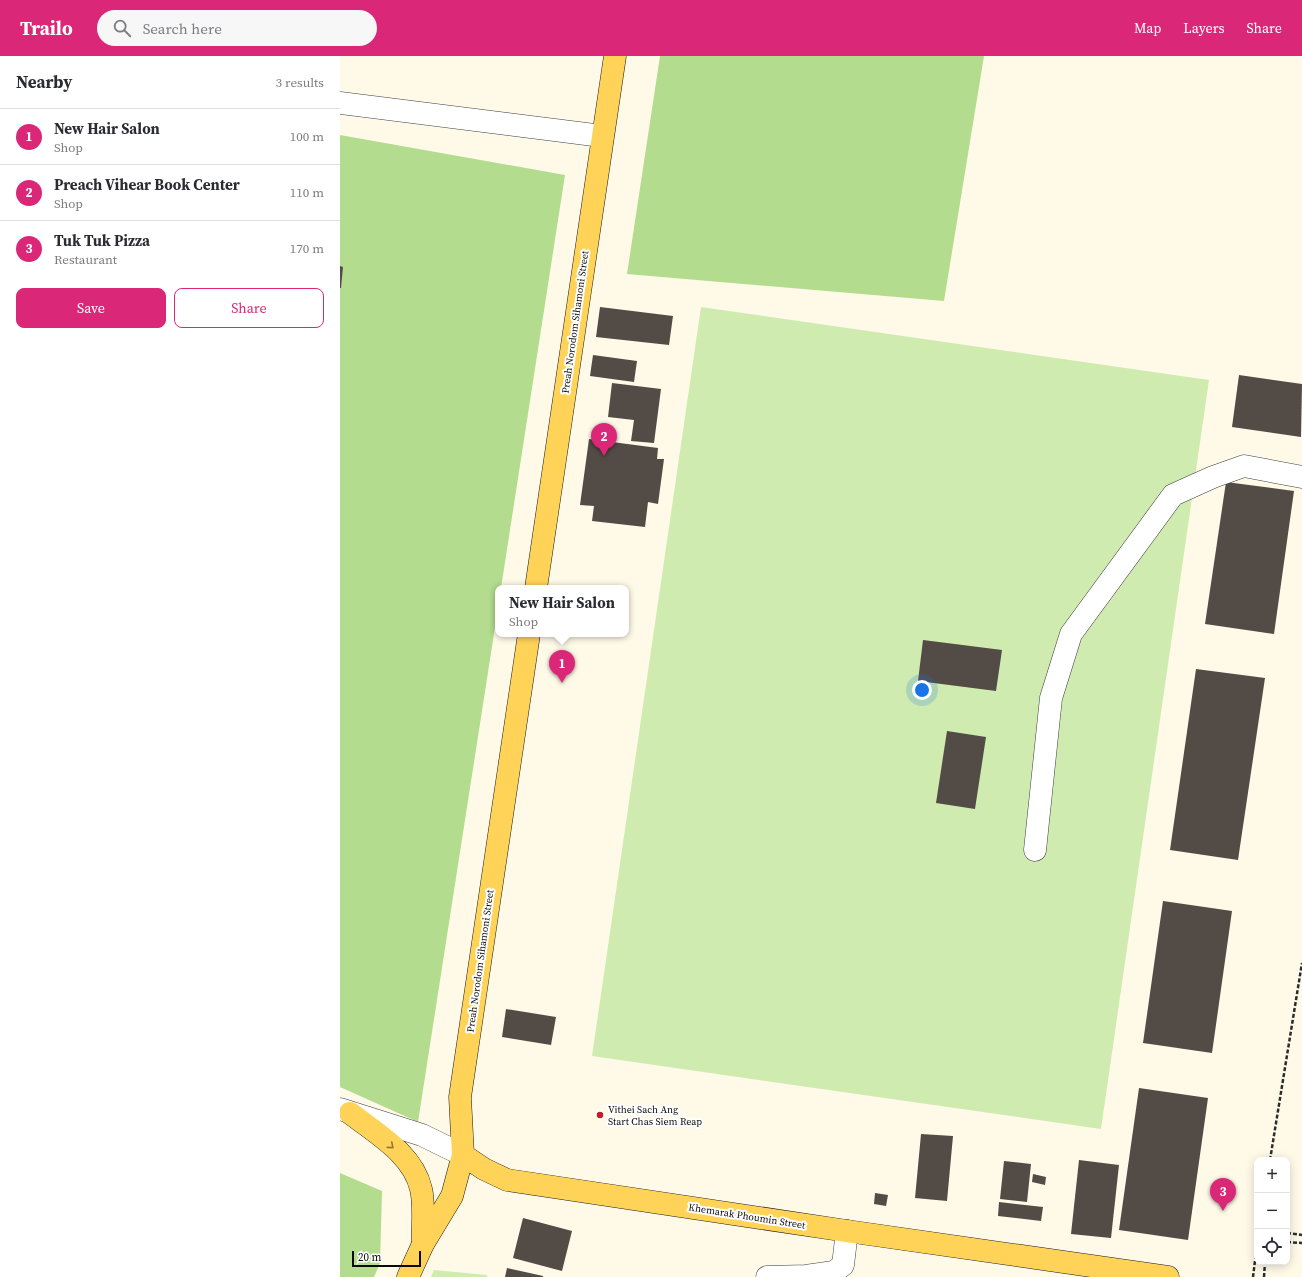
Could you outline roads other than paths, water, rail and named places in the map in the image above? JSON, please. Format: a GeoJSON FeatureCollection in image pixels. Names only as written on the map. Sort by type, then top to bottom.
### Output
{"type":"FeatureCollection","features":[{"type":"Feature","properties":{"kind":"main road","name":"Preah Norodom Sihamoni Street"},"geometry":{"type":"LineString","coordinates":[[536,585],[615,56]]}},
{"type":"Feature","properties":{"kind":"main road","name":"Preah Norodom Sihamoni Street"},"geometry":{"type":"LineString","coordinates":[[408,1277],[423,1244],[452,1196],[463,1155],[460,1097],[529,637]]}},
{"type":"Feature","properties":{"kind":"main road"},"geometry":{"type":"LineString","coordinates":[[345,1111],[393,1147],[409,1162],[415,1172],[422,1190],[423,1244]]}},
{"type":"Feature","properties":{"kind":"main road","name":"Khemarak Phoumin Street"},"geometry":{"type":"LineString","coordinates":[[463,1155],[484,1169],[507,1180],[847,1232],[1168,1277]]}},
{"type":"Feature","properties":{"kind":"street"},"geometry":{"type":"LineString","coordinates":[[340,103],[602,136]]}},
{"type":"Feature","properties":{"kind":"street"},"geometry":{"type":"LineString","coordinates":[[1035,850],[1051,698],[1071,634],[1173,495],[1213,477],[1244,466],[1302,477]]}},
{"type":"Feature","properties":{"kind":"street","name":"Khemarak Phoumin Street"},"geometry":{"type":"LineString","coordinates":[[345,1111],[422,1135],[463,1155]]}},
{"type":"Feature","properties":{"kind":"street"},"geometry":{"type":"LineString","coordinates":[[767,1277],[806,1277],[834,1272],[843,1265],[847,1232]]}},
{"type":"Feature","properties":{"kind":"place","name":"Preach Vihear Book Center"},"geometry":{"type":"Point","coordinates":[604,456]}},
{"type":"Feature","properties":{"kind":"place","name":"New Hair Salon"},"geometry":{"type":"Point","coordinates":[562,683]}},
{"type":"Feature","properties":{"kind":"place","name":"Vithei Sach Ang Start Chas Siem Reap"},"geometry":{"type":"Point","coordinates":[600,1115]}},
{"type":"Feature","properties":{"kind":"place","name":"Tuk Tuk Pizza"},"geometry":{"type":"Point","coordinates":[1223,1211]}}]}
